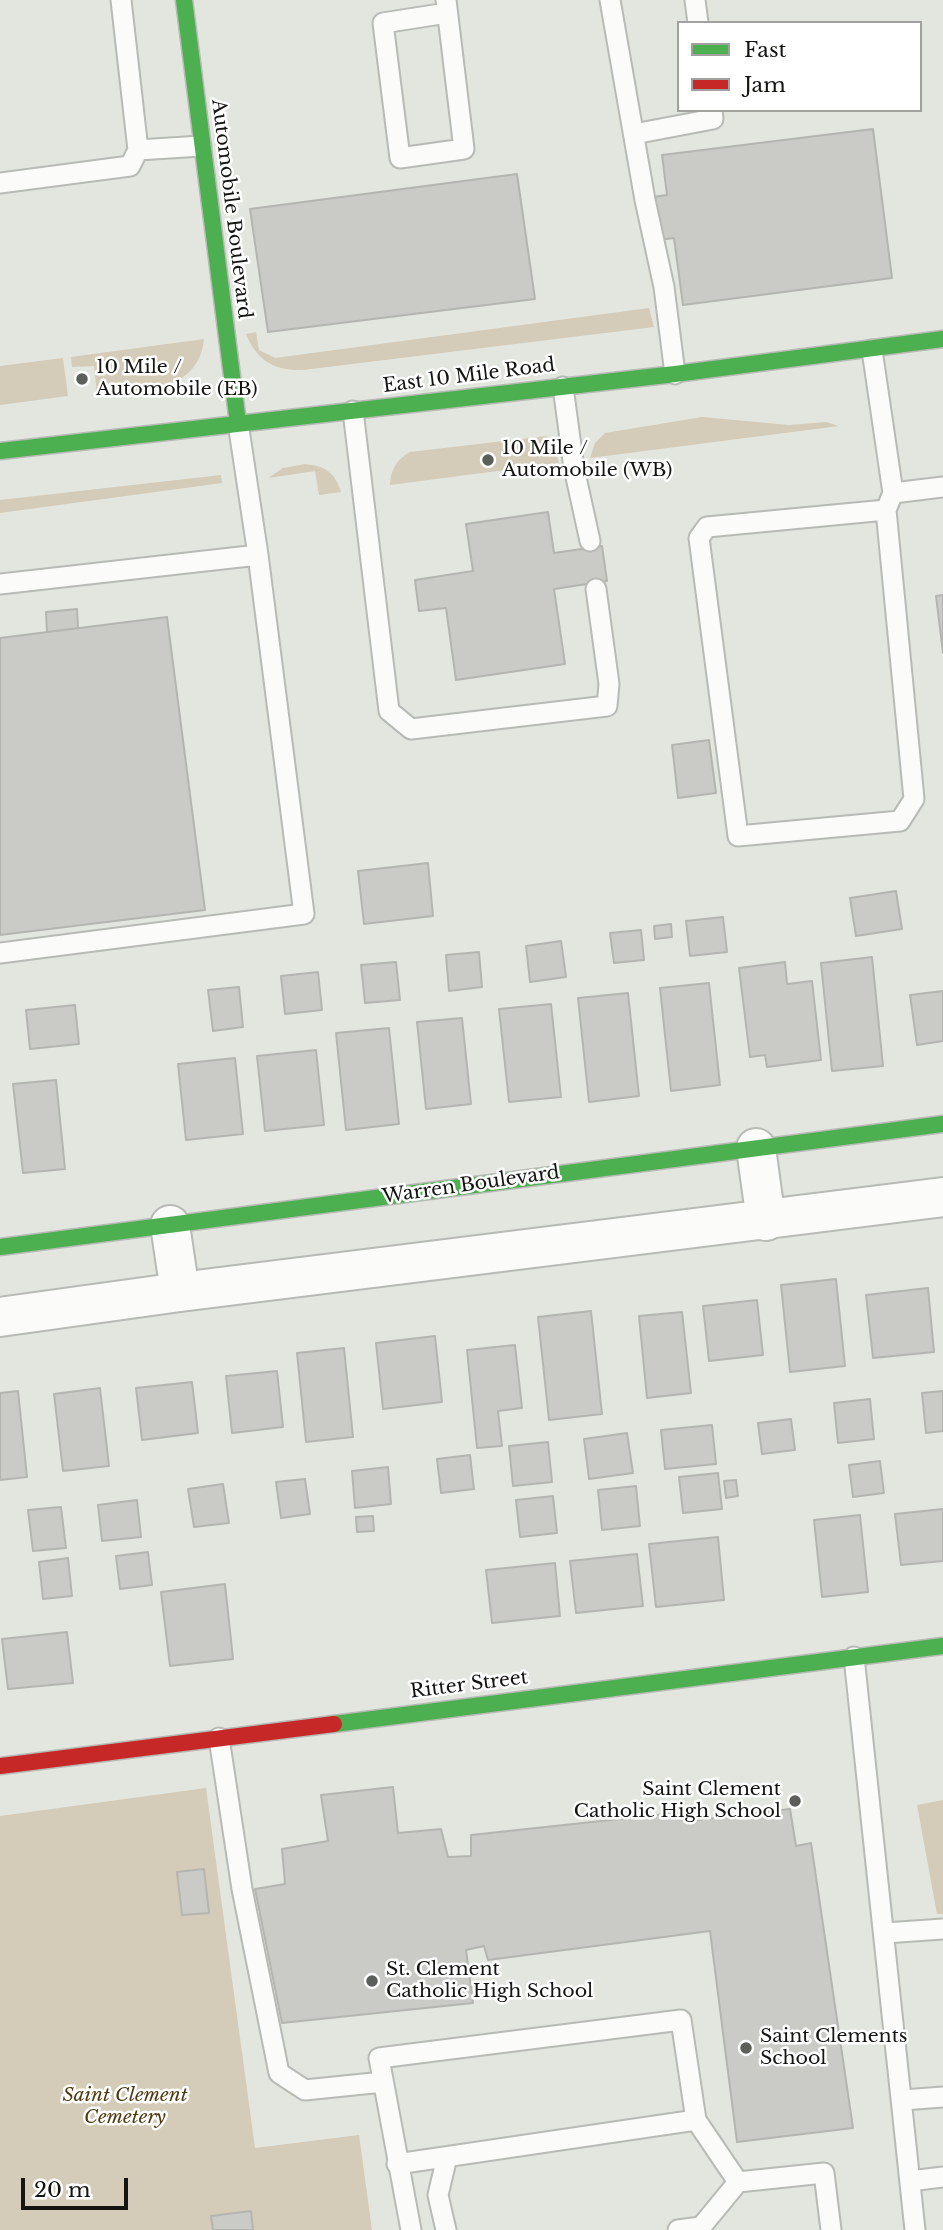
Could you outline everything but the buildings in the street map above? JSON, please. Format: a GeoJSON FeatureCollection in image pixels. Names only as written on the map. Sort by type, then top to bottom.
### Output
{"type":"FeatureCollection","features":[{"type":"Feature","properties":{"kind":"street","name":"Automobile Boulevard"},"geometry":{"type":"LineString","coordinates":[[184,0],[238,423]]}},
{"type":"Feature","properties":{"kind":"street","name":"East 10 Mile Road"},"geometry":{"type":"LineString","coordinates":[[0,451],[675,374],[943,340]]}},
{"type":"Feature","properties":{"kind":"street","name":"Warren Boulevard"},"geometry":{"type":"LineString","coordinates":[[0,1247],[943,1124]]}},
{"type":"Feature","properties":{"kind":"street"},"geometry":{"type":"LineString","coordinates":[[756,1148],[766,1221]]}},
{"type":"Feature","properties":{"kind":"street"},"geometry":{"type":"LineString","coordinates":[[0,1317],[943,1197]]}},
{"type":"Feature","properties":{"kind":"street"},"geometry":{"type":"LineString","coordinates":[[170,1225],[180,1292]]}},
{"type":"Feature","properties":{"kind":"street","name":"Ritter Street"},"geometry":{"type":"LineString","coordinates":[[0,1766],[943,1646]]}},
{"type":"Feature","properties":{"kind":"lane"},"geometry":{"type":"LineString","coordinates":[[0,183],[130,166],[138,150],[121,0]]}},
{"type":"Feature","properties":{"kind":"lane"},"geometry":{"type":"LineString","coordinates":[[610,0],[664,287],[675,374]]}},
{"type":"Feature","properties":{"kind":"lane"},"geometry":{"type":"LineString","coordinates":[[695,0],[698,21]]}},
{"type":"Feature","properties":{"kind":"lane"},"geometry":{"type":"LineString","coordinates":[[447,6],[464,149],[400,158],[383,23],[447,6]]}},
{"type":"Feature","properties":{"kind":"lane"},"geometry":{"type":"LineString","coordinates":[[634,134],[713,120],[712,112]]}},
{"type":"Feature","properties":{"kind":"lane"},"geometry":{"type":"LineString","coordinates":[[138,150],[201,146]]}},
{"type":"Feature","properties":{"kind":"lane"},"geometry":{"type":"LineString","coordinates":[[872,349],[889,501],[914,799],[900,821],[738,836],[699,538],[707,527],[889,501],[943,487]]}},
{"type":"Feature","properties":{"kind":"lane"},"geometry":{"type":"LineString","coordinates":[[563,387],[573,468],[590,541]]}},
{"type":"Feature","properties":{"kind":"lane"},"geometry":{"type":"LineString","coordinates":[[353,411],[389,711],[411,729],[607,706],[609,684],[596,589]]}},
{"type":"Feature","properties":{"kind":"lane"},"geometry":{"type":"LineString","coordinates":[[0,953],[304,914],[258,555],[238,423]]}},
{"type":"Feature","properties":{"kind":"lane"},"geometry":{"type":"LineString","coordinates":[[0,584],[258,555]]}},
{"type":"Feature","properties":{"kind":"lane"},"geometry":{"type":"LineString","coordinates":[[854,1657],[915,2230]]}},
{"type":"Feature","properties":{"kind":"lane"},"geometry":{"type":"LineString","coordinates":[[219,1738],[242,1889],[279,2073],[305,2090],[383,2082]]}},
{"type":"Feature","properties":{"kind":"lane"},"geometry":{"type":"LineString","coordinates":[[885,1933],[943,1930]]}},
{"type":"Feature","properties":{"kind":"lane"},"geometry":{"type":"LineString","coordinates":[[411,2230],[379,2058],[681,2020],[696,2120],[738,2182]]}},
{"type":"Feature","properties":{"kind":"lane"},"geometry":{"type":"LineString","coordinates":[[903,2100],[943,2097]]}},
{"type":"Feature","properties":{"kind":"lane"},"geometry":{"type":"LineString","coordinates":[[397,2164],[696,2120]]}},
{"type":"Feature","properties":{"kind":"lane"},"geometry":{"type":"LineString","coordinates":[[446,2230],[438,2195],[447,2157]]}},
{"type":"Feature","properties":{"kind":"lane"},"geometry":{"type":"LineString","coordinates":[[678,2230],[701,2227],[738,2182],[824,2174],[831,2230]]}},
{"type":"Feature","properties":{"kind":"lane"},"geometry":{"type":"LineString","coordinates":[[910,2181],[943,2177]]}},
{"type":"Feature","properties":{"kind":"green space"},"geometry":{"type":"Polygon","coordinates":[[[649,308],[654,327],[303,370],[284,369],[261,358],[246,334],[256,332],[259,350],[275,358],[649,308]]]}},
{"type":"Feature","properties":{"kind":"green space"},"geometry":{"type":"Polygon","coordinates":[[[204,339],[199,357],[191,370],[179,379],[148,389],[97,394],[94,366],[72,367],[71,357],[204,339]]]}},
{"type":"Feature","properties":{"kind":"green space"},"geometry":{"type":"Polygon","coordinates":[[[63,358],[68,396],[0,405],[0,366],[63,358]]]}},
{"type":"Feature","properties":{"kind":"green space"},"geometry":{"type":"Polygon","coordinates":[[[702,417],[789,425],[826,422],[839,426],[590,458],[595,443],[605,433],[702,417]]]}},
{"type":"Feature","properties":{"kind":"green space"},"geometry":{"type":"Polygon","coordinates":[[[546,436],[553,439],[559,463],[390,485],[395,466],[410,452],[546,436]]]}},
{"type":"Feature","properties":{"kind":"green space"},"geometry":{"type":"Polygon","coordinates":[[[305,464],[328,471],[336,479],[341,492],[319,495],[315,471],[268,478],[283,468],[305,464]]]}},
{"type":"Feature","properties":{"kind":"green space"},"geometry":{"type":"Polygon","coordinates":[[[221,475],[222,483],[0,513],[0,500],[221,475]]]}},
{"type":"Feature","properties":{"kind":"green space","name":"Saint Clement Cemetery"},"geometry":{"type":"Polygon","coordinates":[[[206,1788],[255,2148],[359,2135],[372,2230],[0,2230],[0,1816],[206,1788]]]}},
{"type":"Feature","properties":{"kind":"green space"},"geometry":{"type":"Polygon","coordinates":[[[943,1800],[943,1914],[937,1914],[917,1805],[943,1800]]]}},
{"type":"Feature","properties":{"kind":"traffic: fast"},"geometry":{"type":"LineString","coordinates":[[184,0],[238,423]]}},
{"type":"Feature","properties":{"kind":"traffic: fast"},"geometry":{"type":"LineString","coordinates":[[0,451],[675,374],[943,339]]}},
{"type":"Feature","properties":{"kind":"traffic: fast"},"geometry":{"type":"LineString","coordinates":[[0,1247],[943,1124]]}},
{"type":"Feature","properties":{"kind":"traffic: fast"},"geometry":{"type":"LineString","coordinates":[[334,1724],[943,1646]]}},
{"type":"Feature","properties":{"kind":"traffic: jam"},"geometry":{"type":"LineString","coordinates":[[0,1766],[334,1724]]}},
{"type":"Feature","properties":{"kind":"place","name":"10 Mile / Automobile (EB)"},"geometry":{"type":"Point","coordinates":[82,379]}},
{"type":"Feature","properties":{"kind":"place","name":"10 Mile / Automobile (WB)"},"geometry":{"type":"Point","coordinates":[488,460]}},
{"type":"Feature","properties":{"kind":"place","name":"Saint Clement Catholic High School"},"geometry":{"type":"Point","coordinates":[795,1801]}},
{"type":"Feature","properties":{"kind":"place","name":"St. Clement Catholic High School"},"geometry":{"type":"Point","coordinates":[372,1981]}},
{"type":"Feature","properties":{"kind":"place","name":"Saint Clements School"},"geometry":{"type":"Point","coordinates":[746,2048]}}]}
